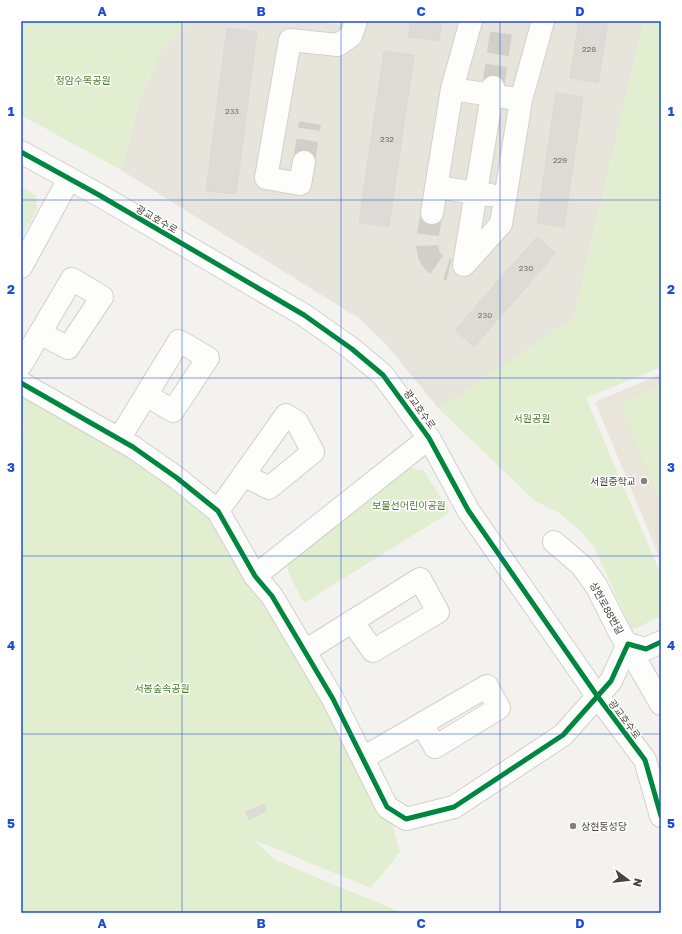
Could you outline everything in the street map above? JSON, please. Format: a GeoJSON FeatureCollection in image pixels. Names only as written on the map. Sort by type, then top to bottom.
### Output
{"type":"FeatureCollection","features":[{"type":"Feature","properties":{"kind":"street"},"geometry":{"type":"LineString","coordinates":[[304,162],[300,184],[266,178],[290,40],[338,45],[351,36],[356,21]]}},
{"type":"Feature","properties":{"kind":"street"},"geometry":{"type":"LineString","coordinates":[[432,213],[452,89],[471,21]]}},
{"type":"Feature","properties":{"kind":"street"},"geometry":{"type":"LineString","coordinates":[[493,91],[464,265],[501,224],[521,100],[543,21]]}},
{"type":"Feature","properties":{"kind":"street"},"geometry":{"type":"LineString","coordinates":[[452,89],[493,91],[521,100]]}},
{"type":"Feature","properties":{"kind":"street","name":"광교호수로"},"geometry":{"type":"LineString","coordinates":[[21,152],[304,315],[352,349],[383,375],[429,438],[468,510],[598,697],[645,760],[661,816]]}},
{"type":"Feature","properties":{"kind":"street"},"geometry":{"type":"LineString","coordinates":[[21,267],[69,179]]}},
{"type":"Feature","properties":{"kind":"street"},"geometry":{"type":"LineString","coordinates":[[436,187],[505,198]]}},
{"type":"Feature","properties":{"kind":"street"},"geometry":{"type":"LineString","coordinates":[[21,364],[40,333]]}},
{"type":"Feature","properties":{"kind":"street"},"geometry":{"type":"LineString","coordinates":[[21,382],[119,439],[177,478],[218,511],[255,576],[272,596],[333,699],[387,807],[406,819],[454,807],[563,735],[611,681],[628,644],[646,649],[661,642]]}},
{"type":"Feature","properties":{"kind":"street"},"geometry":{"type":"LineString","coordinates":[[119,439],[146,395]]}},
{"type":"Feature","properties":{"kind":"street"},"geometry":{"type":"LineString","coordinates":[[255,576],[429,438]]}},
{"type":"Feature","properties":{"kind":"street"},"geometry":{"type":"LineString","coordinates":[[218,511],[244,475]]}},
{"type":"Feature","properties":{"kind":"street","name":"상현로88번길"},"geometry":{"type":"LineString","coordinates":[[554,542],[582,566],[597,587],[619,631],[628,644],[661,704]]}},
{"type":"Feature","properties":{"kind":"street"},"geometry":{"type":"LineString","coordinates":[[305,651],[352,621]]}},
{"type":"Feature","properties":{"kind":"street"},"geometry":{"type":"LineString","coordinates":[[363,758],[422,724]]}},
{"type":"Feature","properties":{"kind":"shaded area"},"geometry":{"type":"Polygon","coordinates":[[[191,21],[309,21],[344,25],[345,21],[644,21],[573,319],[439,409],[385,343],[360,319],[121,170],[140,98],[161,51],[191,21]]]}},
{"type":"Feature","properties":{"kind":"shaded area","name":"서원중학교"},"geometry":{"type":"Polygon","coordinates":[[[661,374],[661,561],[595,402],[661,374]]]}},
{"type":"Feature","properties":{"kind":"green space","name":"정암수목공원"},"geometry":{"type":"Polygon","coordinates":[[[21,21],[191,21],[161,51],[140,98],[121,170],[21,115],[21,21]]]}},
{"type":"Feature","properties":{"kind":"green space","name":"서원공원"},"geometry":{"type":"Polygon","coordinates":[[[644,21],[661,21],[661,367],[586,398],[661,575],[661,616],[632,630],[594,547],[580,530],[559,513],[535,501],[439,409],[573,318],[644,21]]]}},
{"type":"Feature","properties":{"kind":"green space"},"geometry":{"type":"Polygon","coordinates":[[[21,186],[36,196],[37,210],[21,238],[21,186]]]}},
{"type":"Feature","properties":{"kind":"green space","name":"서봉숲속공원"},"geometry":{"type":"Polygon","coordinates":[[[21,382],[218,511],[387,807],[400,852],[371,888],[254,840],[275,860],[403,913],[21,913],[21,462],[24,427],[21,425],[21,382]]]}},
{"type":"Feature","properties":{"kind":"green space"},"geometry":{"type":"Polygon","coordinates":[[[661,385],[661,503],[619,403],[661,385]]]}},
{"type":"Feature","properties":{"kind":"green space","name":"보물선어린이공원"},"geometry":{"type":"Polygon","coordinates":[[[411,468],[424,471],[450,512],[304,603],[288,572],[288,560],[411,468]]]}},
{"type":"Feature","properties":{"kind":"building"},"geometry":{"type":"Polygon","coordinates":[[[411,21],[442,21],[439,41],[408,37],[411,21]]]}},
{"type":"Feature","properties":{"kind":"building"},"geometry":{"type":"Polygon","coordinates":[[[579,21],[608,21],[598,83],[570,78],[579,21]]]}},
{"type":"Feature","properties":{"kind":"building"},"geometry":{"type":"Polygon","coordinates":[[[227,28],[257,32],[236,194],[206,191],[227,28]]]}},
{"type":"Feature","properties":{"kind":"building"},"geometry":{"type":"Polygon","coordinates":[[[384,51],[414,55],[389,227],[359,222],[384,51]]]}},
{"type":"Feature","properties":{"kind":"building"},"geometry":{"type":"Polygon","coordinates":[[[556,93],[583,97],[564,227],[537,223],[556,93]]]}},
{"type":"Feature","properties":{"kind":"building"},"geometry":{"type":"Polygon","coordinates":[[[537,237],[556,253],[515,300],[496,283],[537,237]]]}},
{"type":"Feature","properties":{"kind":"building"},"geometry":{"type":"Polygon","coordinates":[[[496,283],[515,300],[474,347],[455,330],[496,283]]]}},
{"type":"Feature","properties":{"kind":"building"},"geometry":{"type":"Polygon","coordinates":[[[264,804],[266,811],[249,820],[246,812],[264,804]]]}},
{"type":"Feature","properties":{"kind":"tunnel"},"geometry":{"type":"LineString","coordinates":[[493,87],[501,33]]}},
{"type":"Feature","properties":{"kind":"tunnel"},"geometry":{"type":"LineString","coordinates":[[304,162],[310,123]]}},
{"type":"Feature","properties":{"kind":"tunnel"},"geometry":{"type":"LineString","coordinates":[[432,213],[427,239],[429,255],[439,266],[449,270]]}},
{"type":"Feature","properties":{"kind":"cycle path"},"geometry":{"type":"LineString","coordinates":[[21,152],[99,195],[304,315],[352,349],[383,375],[429,438],[468,510],[598,697],[645,760],[661,816]]}},
{"type":"Feature","properties":{"kind":"cycle path"},"geometry":{"type":"LineString","coordinates":[[21,383],[133,447],[177,478],[218,511],[255,576],[272,596],[333,699],[387,807],[406,819],[454,807],[563,735],[611,681],[628,644],[646,649],[661,642]]}},
{"type":"Feature","properties":{"kind":"place","name":"서원중학교"},"geometry":{"type":"Point","coordinates":[644,481]}},
{"type":"Feature","properties":{"kind":"place","name":"상현동성당"},"geometry":{"type":"Point","coordinates":[573,826]}}]}
